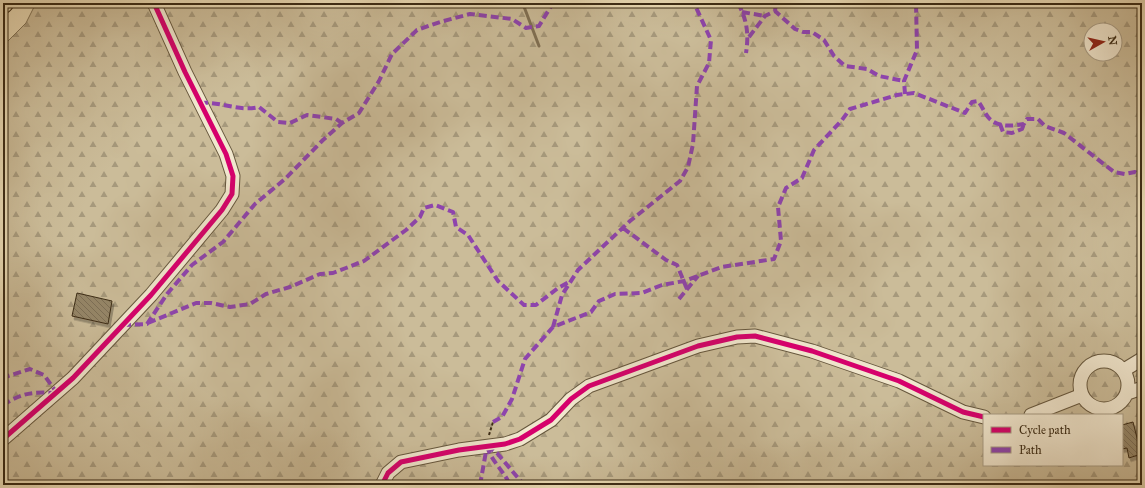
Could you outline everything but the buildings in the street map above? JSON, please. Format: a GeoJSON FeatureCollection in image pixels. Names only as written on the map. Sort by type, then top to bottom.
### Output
{"type":"FeatureCollection","features":[{"type":"Feature","properties":{"kind":"street"},"geometry":{"type":"LineString","coordinates":[[3,439],[73,378],[151,295],[222,210],[232,194],[233,176],[226,154],[185,72],[154,3]]}},
{"type":"Feature","properties":{"kind":"street"},"geometry":{"type":"LineString","coordinates":[[382,485],[388,473],[401,462],[459,450],[505,444],[520,439],[551,420],[571,399],[589,386],[698,346],[737,337],[755,336],[812,351],[900,381],[963,412],[983,417]]}},
{"type":"Feature","properties":{"kind":"street"},"geometry":{"type":"LineString","coordinates":[[1124,370],[1142,359]]}},
{"type":"Feature","properties":{"kind":"street"},"geometry":{"type":"LineString","coordinates":[[1100,361],[1109,361],[1117,364],[1124,370],[1129,385],[1128,393],[1123,402],[1115,408],[1105,410],[1095,408],[1087,403],[1082,395],[1080,386],[1081,377],[1085,370],[1092,364],[1100,361]]}},
{"type":"Feature","properties":{"kind":"street"},"geometry":{"type":"LineString","coordinates":[[1128,393],[1142,388]]}},
{"type":"Feature","properties":{"kind":"street"},"geometry":{"type":"LineString","coordinates":[[1034,414],[1082,395]]}},
{"type":"Feature","properties":{"kind":"green space"},"geometry":{"type":"Polygon","coordinates":[[[36,3],[1142,3],[1142,485],[372,485],[371,483],[350,485],[3,485],[3,46],[26,23],[36,3]]]}},
{"type":"Feature","properties":{"kind":"waterway"},"geometry":{"type":"LineString","coordinates":[[523,4],[539,46]]}},
{"type":"Feature","properties":{"kind":"marked path"},"geometry":{"type":"LineString","coordinates":[[123,325],[147,324],[167,294],[192,265],[223,242],[255,204],[285,179],[323,140],[342,123],[359,113],[379,81],[392,54],[417,30],[470,14],[512,19],[526,28],[539,26],[553,3]]}},
{"type":"Feature","properties":{"kind":"marked path"},"geometry":{"type":"LineString","coordinates":[[553,327],[562,295],[578,270],[630,221],[680,181],[688,167],[693,144],[697,86],[709,63],[711,40],[694,3]]}},
{"type":"Feature","properties":{"kind":"marked path"},"geometry":{"type":"LineString","coordinates":[[738,3],[746,27],[746,53]]}},
{"type":"Feature","properties":{"kind":"marked path"},"geometry":{"type":"LineString","coordinates":[[775,11],[776,3]]}},
{"type":"Feature","properties":{"kind":"marked path"},"geometry":{"type":"LineString","coordinates":[[905,94],[904,81],[917,50],[916,3]]}},
{"type":"Feature","properties":{"kind":"marked path"},"geometry":{"type":"LineString","coordinates":[[749,37],[765,16],[775,11],[795,29],[803,32],[812,32],[824,40],[834,56],[845,66],[867,69],[879,76],[904,81]]}},
{"type":"Feature","properties":{"kind":"marked path"},"geometry":{"type":"LineString","coordinates":[[742,12],[765,16]]}},
{"type":"Feature","properties":{"kind":"marked path"},"geometry":{"type":"LineString","coordinates":[[493,422],[502,417],[512,399],[525,359],[553,327],[591,312],[599,301],[615,294],[642,293],[662,285],[684,281],[722,267],[774,259],[781,241],[778,207],[786,188],[802,178],[814,150],[842,120],[850,109],[897,95],[914,93],[965,113],[972,102],[978,101],[988,117],[1000,125],[1024,124],[1027,119],[1038,119],[1045,126],[1064,133],[1114,172],[1125,174],[1135,172],[1142,176]]}},
{"type":"Feature","properties":{"kind":"marked path"},"geometry":{"type":"LineString","coordinates":[[200,103],[215,103],[244,108],[259,107],[278,122],[290,123],[307,115],[336,119],[342,123]]}},
{"type":"Feature","properties":{"kind":"marked path"},"geometry":{"type":"LineString","coordinates":[[1000,124],[1003,132],[1012,133],[1022,129],[1024,124]]}},
{"type":"Feature","properties":{"kind":"marked path"},"geometry":{"type":"LineString","coordinates":[[148,323],[196,303],[211,303],[230,307],[250,304],[266,294],[290,287],[320,274],[333,273],[364,261],[406,230],[420,217],[424,208],[435,205],[453,212],[456,227],[468,235],[498,281],[524,305],[536,305],[558,288],[569,282]]}},
{"type":"Feature","properties":{"kind":"marked path"},"geometry":{"type":"LineString","coordinates":[[623,228],[666,260],[677,265],[687,289]]}},
{"type":"Feature","properties":{"kind":"marked path"},"geometry":{"type":"LineString","coordinates":[[679,299],[698,276]]}},
{"type":"Feature","properties":{"kind":"marked path"},"geometry":{"type":"LineString","coordinates":[[3,380],[8,376],[30,369],[44,375],[57,393]]}},
{"type":"Feature","properties":{"kind":"marked path"},"geometry":{"type":"LineString","coordinates":[[3,405],[23,395],[57,393]]}},
{"type":"Feature","properties":{"kind":"marked path"},"geometry":{"type":"LineString","coordinates":[[487,446],[497,453],[524,485]]}},
{"type":"Feature","properties":{"kind":"marked path"},"geometry":{"type":"LineString","coordinates":[[487,446],[491,456],[510,485]]}},
{"type":"Feature","properties":{"kind":"marked path"},"geometry":{"type":"LineString","coordinates":[[480,485],[487,446]]}},
{"type":"Feature","properties":{"kind":"cycle path"},"geometry":{"type":"LineString","coordinates":[[3,439],[73,378],[151,295],[222,210],[232,194],[233,176],[226,154],[185,72],[154,3]]}},
{"type":"Feature","properties":{"kind":"cycle path"},"geometry":{"type":"LineString","coordinates":[[382,485],[388,473],[401,462],[459,450],[505,444],[520,439],[551,420],[571,399],[589,386],[698,346],[737,337],[755,336],[812,351],[899,381],[963,412],[983,417]]}}]}
